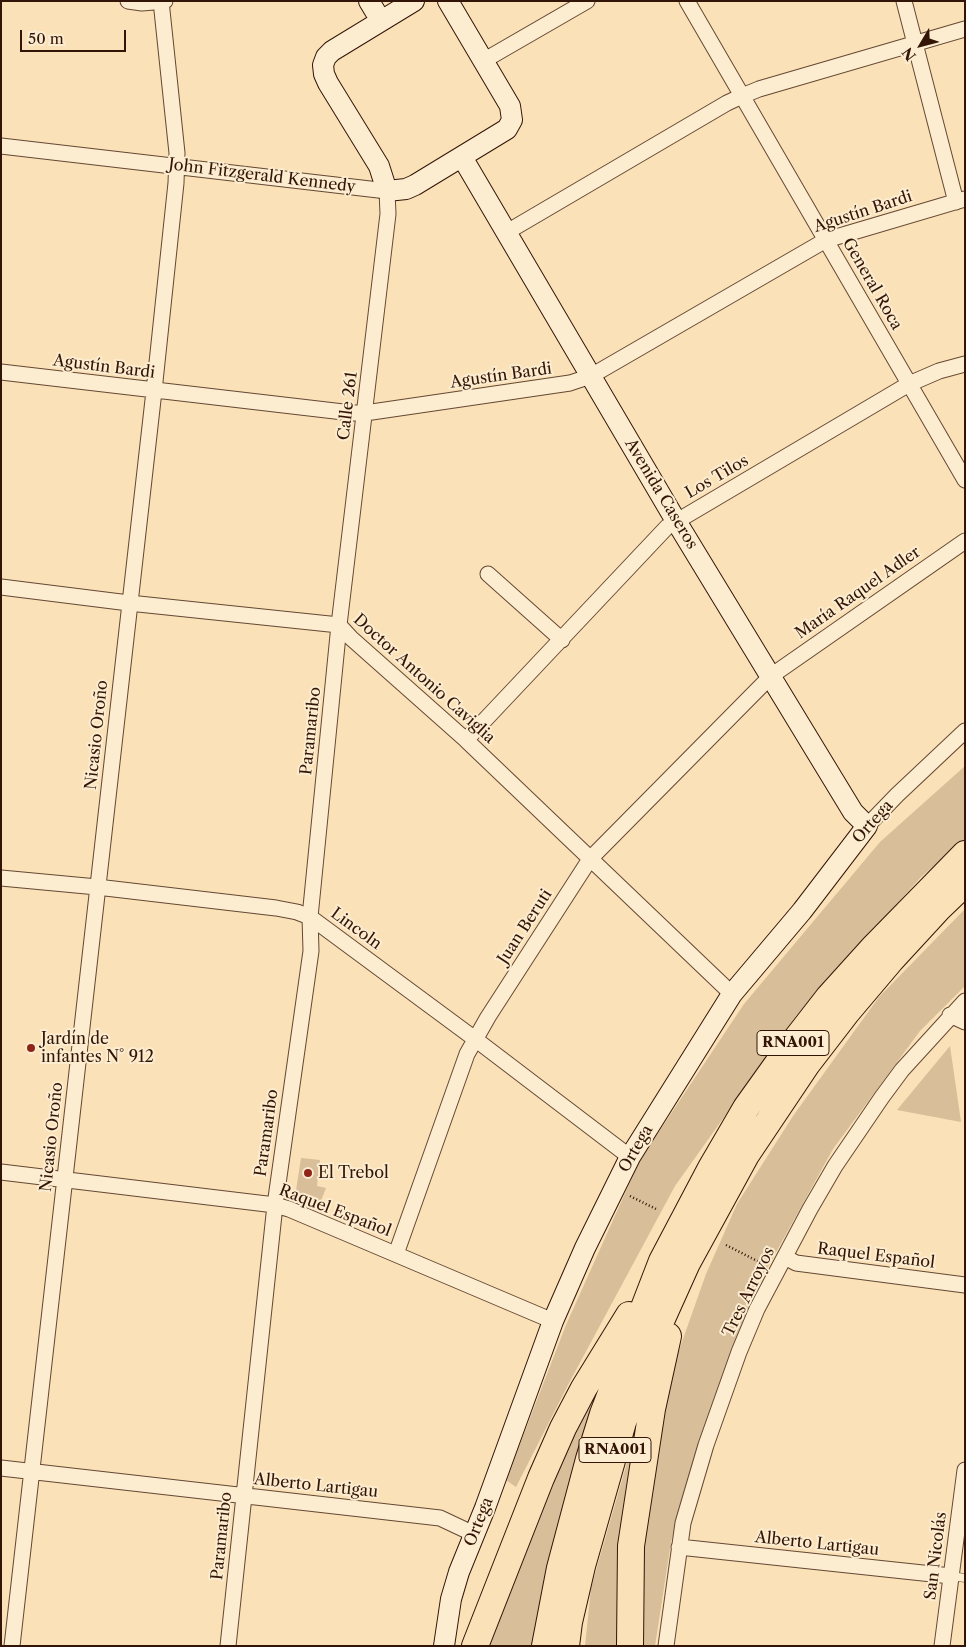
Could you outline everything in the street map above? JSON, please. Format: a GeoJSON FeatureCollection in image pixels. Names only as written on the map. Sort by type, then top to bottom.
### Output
{"type":"FeatureCollection","features":[{"type":"Feature","properties":{"kind":"highway","name":"RNA001"},"geometry":{"type":"LineString","coordinates":[[545,1646],[560,1568],[603,1414],[675,1262],[711,1168],[736,1126],[786,1052],[828,998],[875,946],[965,854]]}},
{"type":"Feature","properties":{"kind":"highway","name":"RNA001"},"geometry":{"type":"LineString","coordinates":[[566,1646],[569,1622],[582,1566],[623,1422],[652,1341],[675,1262],[807,1064],[847,1012],[892,960],[965,883]]}},
{"type":"Feature","properties":{"kind":"highway"},"geometry":{"type":"LineString","coordinates":[[475,1646],[541,1478],[563,1428],[584,1388],[675,1262]]}},
{"type":"Feature","properties":{"kind":"highway"},"geometry":{"type":"LineString","coordinates":[[630,1646],[631,1546],[652,1409],[669,1331],[675,1262]]}},
{"type":"Feature","properties":{"kind":"street"},"geometry":{"type":"LineString","coordinates":[[128,1],[142,3],[163,2]]}},
{"type":"Feature","properties":{"kind":"street"},"geometry":{"type":"LineString","coordinates":[[369,1],[381,21]]}},
{"type":"Feature","properties":{"kind":"street"},"geometry":{"type":"LineString","coordinates":[[387,191],[379,166],[328,83],[322,65],[332,51],[414,1]]}},
{"type":"Feature","properties":{"kind":"street"},"geometry":{"type":"LineString","coordinates":[[448,1],[483,60],[587,1]]}},
{"type":"Feature","properties":{"kind":"street","name":"General Roca"},"geometry":{"type":"LineString","coordinates":[[687,1],[965,480]]}},
{"type":"Feature","properties":{"kind":"street"},"geometry":{"type":"LineString","coordinates":[[904,1],[914,43],[960,200]]}},
{"type":"Feature","properties":{"kind":"street","name":"Nicasio Oroño"},"geometry":{"type":"LineString","coordinates":[[12,1646],[154,391],[177,166],[163,2]]}},
{"type":"Feature","properties":{"kind":"street"},"geometry":{"type":"LineString","coordinates":[[507,232],[742,96],[759,89],[965,29]]}},
{"type":"Feature","properties":{"kind":"street","name":"John Fitzgerald Kennedy"},"geometry":{"type":"LineString","coordinates":[[1,146],[387,191],[406,188],[415,185],[507,129],[512,120],[510,106],[483,60]]}},
{"type":"Feature","properties":{"kind":"street","name":"Avenida Caseros"},"geometry":{"type":"LineString","coordinates":[[462,157],[676,521],[853,812],[867,826]]}},
{"type":"Feature","properties":{"kind":"street","name":"Calle 261"},"geometry":{"type":"LineString","coordinates":[[339,625],[388,214],[387,191]]}},
{"type":"Feature","properties":{"kind":"street","name":"Agustín Bardi"},"geometry":{"type":"LineString","coordinates":[[1,372],[154,391],[364,413],[570,384],[591,376],[826,240],[960,200]]}},
{"type":"Feature","properties":{"kind":"street","name":"Los Tilos"},"geometry":{"type":"LineString","coordinates":[[466,740],[667,527],[909,384],[939,371],[965,364]]}},
{"type":"Feature","properties":{"kind":"street","name":"María Raquel Adler"},"geometry":{"type":"LineString","coordinates":[[771,676],[965,541]]}},
{"type":"Feature","properties":{"kind":"street"},"geometry":{"type":"LineString","coordinates":[[488,574],[562,640]]}},
{"type":"Feature","properties":{"kind":"street","name":"Doctor Antonio Caviglia"},"geometry":{"type":"LineString","coordinates":[[1,587],[129,603],[339,625],[351,638],[466,740],[732,994]]}},
{"type":"Feature","properties":{"kind":"street","name":"Paramaribo"},"geometry":{"type":"LineString","coordinates":[[228,1646],[274,1205],[311,951],[310,917],[339,625]]}},
{"type":"Feature","properties":{"kind":"street","name":"Juan Beruti"},"geometry":{"type":"LineString","coordinates":[[396,1254],[467,1054],[488,1017],[590,859],[771,676]]}},
{"type":"Feature","properties":{"kind":"street","name":"Ortega"},"geometry":{"type":"LineString","coordinates":[[444,1646],[451,1599],[458,1572],[485,1508],[553,1321],[630,1157],[732,994],[802,911],[867,826],[965,731]]}},
{"type":"Feature","properties":{"kind":"street","name":"Lincoln"},"geometry":{"type":"LineString","coordinates":[[1,878],[276,908],[297,912],[310,917],[630,1157]]}},
{"type":"Feature","properties":{"kind":"street","name":"Tres Arroyos"},"geometry":{"type":"LineString","coordinates":[[666,1646],[683,1523],[694,1481],[739,1352],[757,1309],[835,1166],[902,1070],[965,1000]]}},
{"type":"Feature","properties":{"kind":"street"},"geometry":{"type":"LineString","coordinates":[[950,1015],[965,1022]]}},
{"type":"Feature","properties":{"kind":"street","name":"Raquel Español"},"geometry":{"type":"LineString","coordinates":[[1,1172],[274,1205],[289,1209],[553,1321]]}},
{"type":"Feature","properties":{"kind":"street","name":"Raquel Español"},"geometry":{"type":"LineString","coordinates":[[785,1257],[796,1263],[965,1285]]}},
{"type":"Feature","properties":{"kind":"street","name":"Alberto Lartigau"},"geometry":{"type":"LineString","coordinates":[[1,1468],[440,1518],[474,1534]]}},
{"type":"Feature","properties":{"kind":"street","name":"San Nicolás"},"geometry":{"type":"LineString","coordinates":[[942,1646],[958,1577],[965,1470]]}},
{"type":"Feature","properties":{"kind":"street","name":"Alberto Lartigau"},"geometry":{"type":"LineString","coordinates":[[679,1547],[958,1577]]}},
{"type":"Feature","properties":{"kind":"path"},"geometry":{"type":"LineString","coordinates":[[614,1189],[656,1209]]}},
{"type":"Feature","properties":{"kind":"path"},"geometry":{"type":"LineString","coordinates":[[726,1246],[778,1271]]}},
{"type":"Feature","properties":{"kind":"shaded area"},"geometry":{"type":"Polygon","coordinates":[[[965,766],[965,839],[921,877],[796,1016],[675,1186],[569,1383],[516,1487],[506,1480],[566,1325],[640,1160],[744,1004],[880,842],[965,766]]]}},
{"type":"Feature","properties":{"kind":"shaded area"},"geometry":{"type":"Polygon","coordinates":[[[965,909],[965,986],[920,1031],[833,1149],[753,1294],[699,1441],[671,1542],[655,1646],[638,1646],[639,1547],[671,1373],[706,1274],[737,1204],[793,1116],[879,997],[965,909]]]}},
{"type":"Feature","properties":{"kind":"shaded area"},"geometry":{"type":"Polygon","coordinates":[[[950,1046],[961,1122],[897,1110],[950,1046]]]}},
{"type":"Feature","properties":{"kind":"shaded area","name":"El Trebol"},"geometry":{"type":"Polygon","coordinates":[[[301,1158],[320,1160],[317,1186],[326,1188],[318,1208],[295,1197],[301,1158]]]}},
{"type":"Feature","properties":{"kind":"shaded area"},"geometry":{"type":"Polygon","coordinates":[[[601,1382],[539,1646],[481,1646],[549,1480],[601,1382]]]}},
{"type":"Feature","properties":{"kind":"shaded area"},"geometry":{"type":"Polygon","coordinates":[[[643,1407],[621,1646],[585,1646],[591,1588],[643,1407]]]}},
{"type":"Feature","properties":{"kind":"place","name":"Jardín de infantes N° 912"},"geometry":{"type":"Point","coordinates":[31,1048]}},
{"type":"Feature","properties":{"kind":"place","name":"El Trebol"},"geometry":{"type":"Point","coordinates":[308,1173]}}]}
